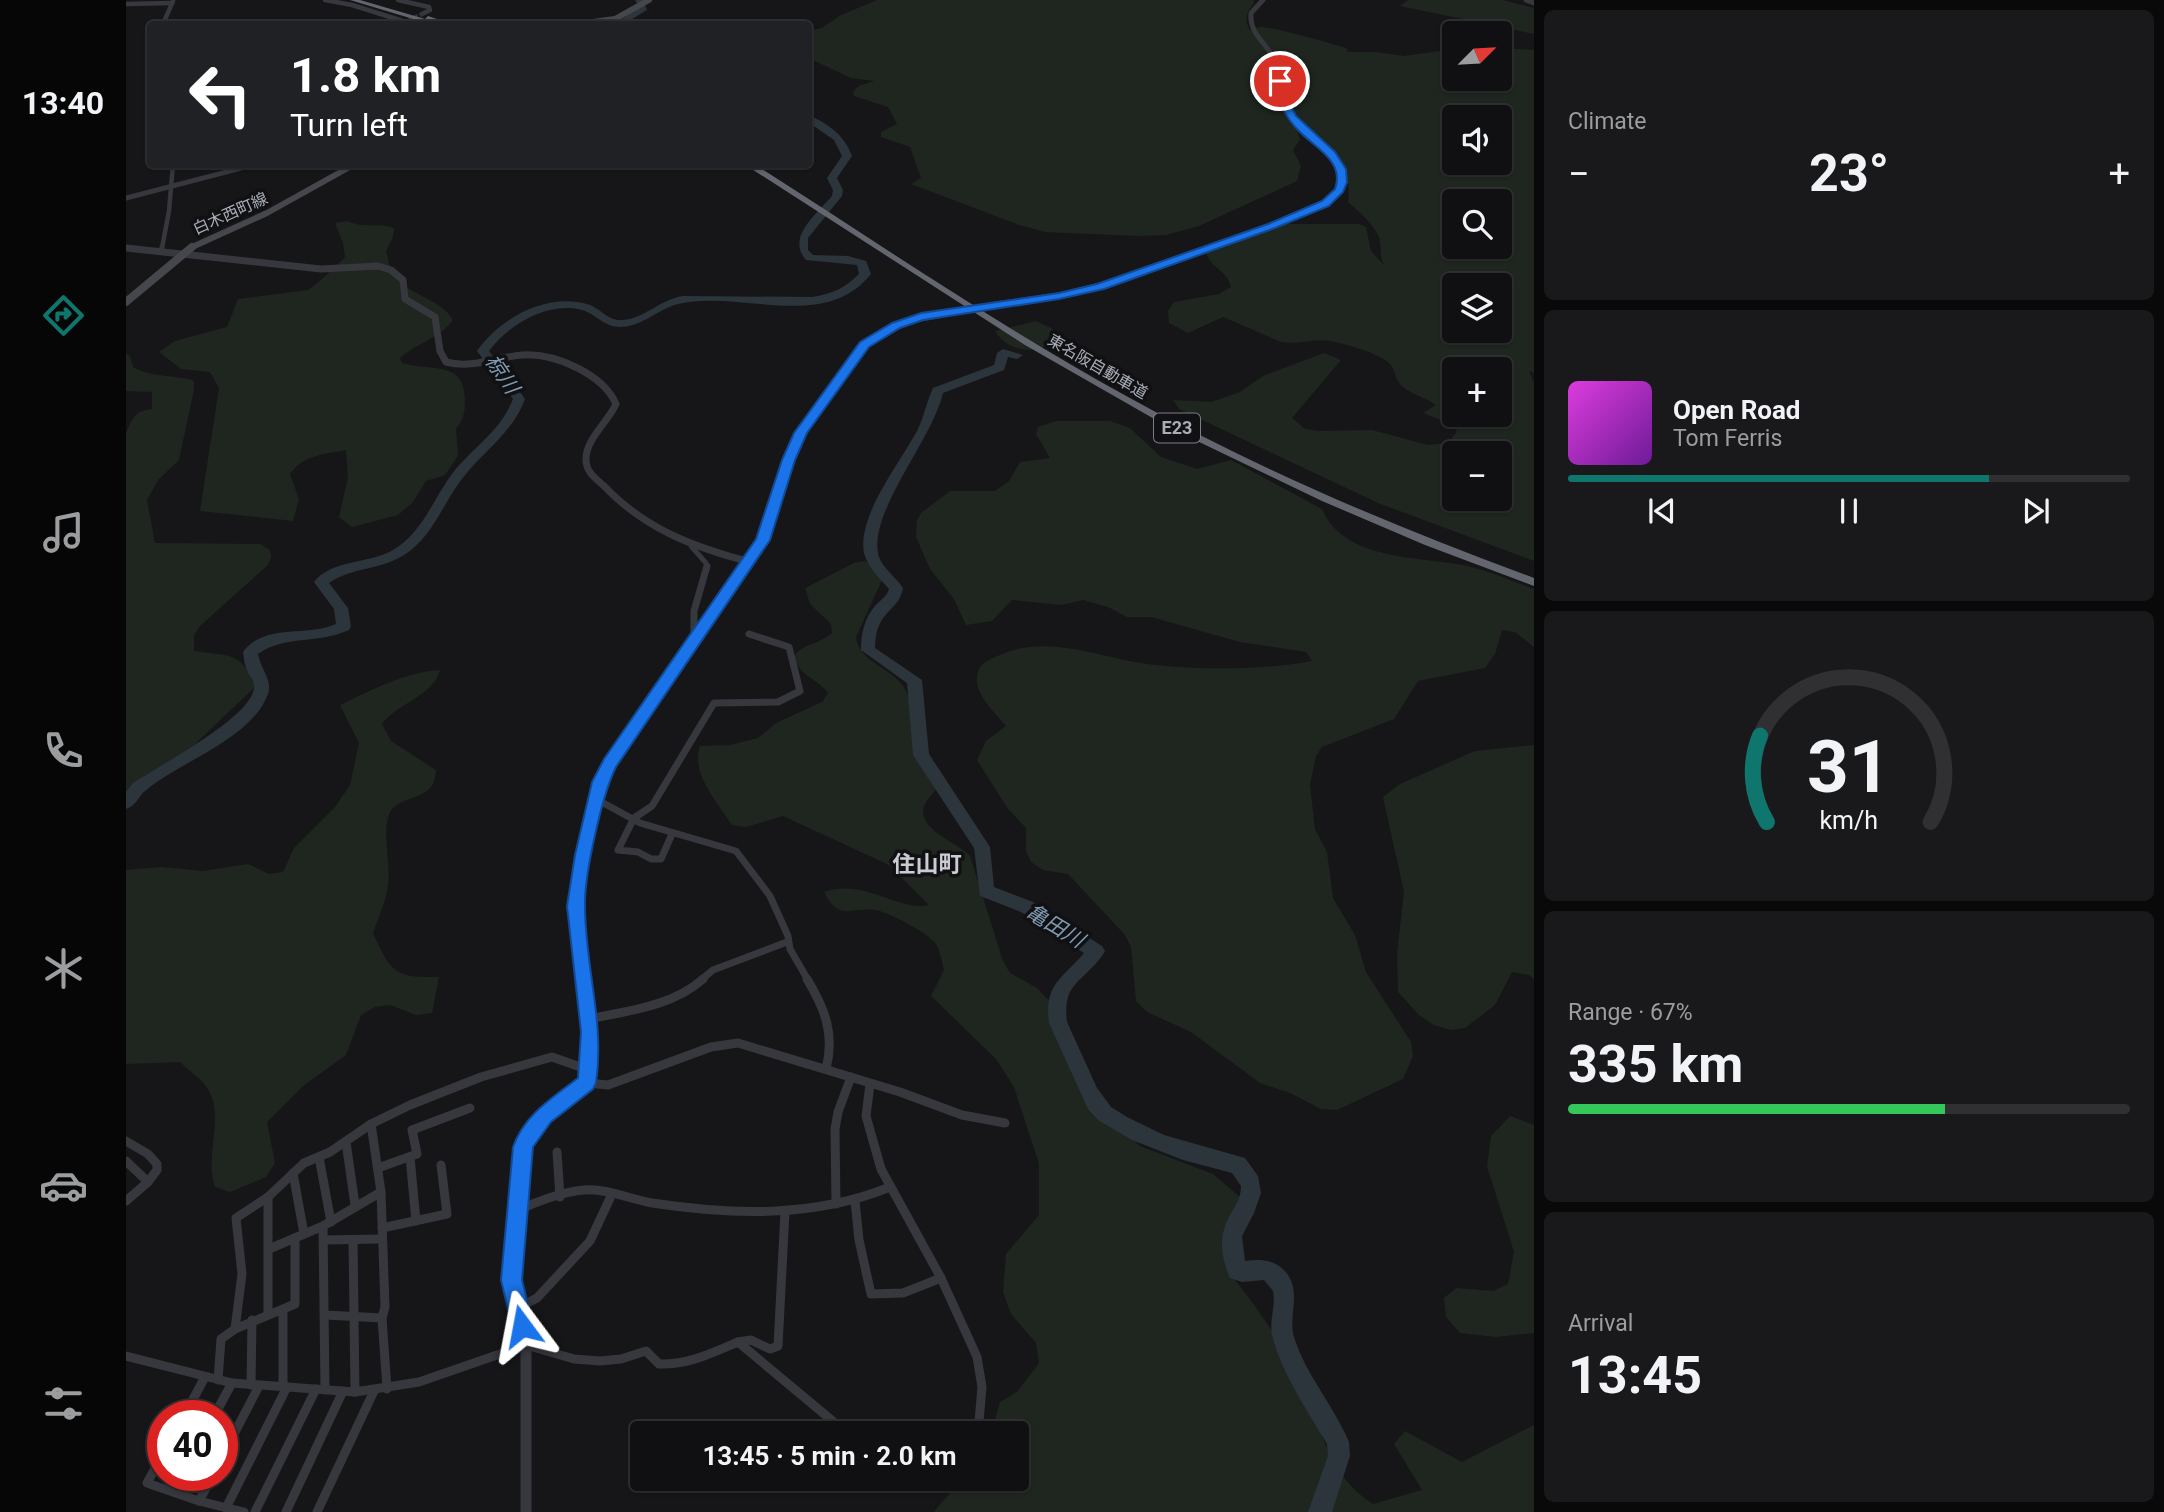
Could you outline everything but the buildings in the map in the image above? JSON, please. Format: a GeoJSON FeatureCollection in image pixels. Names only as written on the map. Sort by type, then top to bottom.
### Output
{"type":"FeatureCollection","features":[{"type":"Feature","properties":{"kind":"highway"},"geometry":{"type":"LineString","coordinates":[[347,0],[371,2],[427,21]]}},
{"type":"Feature","properties":{"kind":"highway"},"geometry":{"type":"LineString","coordinates":[[353,0],[371,2],[438,21]]}},
{"type":"Feature","properties":{"kind":"highway","name":"東名阪自動車道"},"geometry":{"type":"LineString","coordinates":[[755,168],[847,224],[1049,356],[1201,441],[1379,523],[1534,582]]}},
{"type":"Feature","properties":{"kind":"highway","name":"東名阪自動車道"},"geometry":{"type":"LineString","coordinates":[[765,168],[806,198]]}},
{"type":"Feature","properties":{"kind":"highway","name":"東名阪自動車道"},"geometry":{"type":"LineString","coordinates":[[847,224],[1057,353],[1207,436],[1382,516],[1534,574]]}},
{"type":"Feature","properties":{"kind":"main road"},"geometry":{"type":"LineString","coordinates":[[607,21],[648,1]]}},
{"type":"Feature","properties":{"kind":"main road","name":"白木西町線"},"geometry":{"type":"LineString","coordinates":[[126,302],[181,253],[215,233],[267,213],[348,168]]}},
{"type":"Feature","properties":{"kind":"street"},"geometry":{"type":"LineString","coordinates":[[325,0],[407,21]]}},
{"type":"Feature","properties":{"kind":"street"},"geometry":{"type":"LineString","coordinates":[[398,0],[429,7],[430,10],[424,13]]}},
{"type":"Feature","properties":{"kind":"street"},"geometry":{"type":"LineString","coordinates":[[587,1083],[589,1018],[576,906],[596,799],[609,764],[750,562],[767,531],[793,447],[809,420],[864,344],[910,320],[1059,296],[1100,286],[1310,212],[1336,194],[1342,182],[1339,164],[1301,129],[1287,109],[1277,65],[1251,26],[1251,13],[1264,0]]}},
{"type":"Feature","properties":{"kind":"street"},"geometry":{"type":"LineString","coordinates":[[1526,0],[1534,3]]}},
{"type":"Feature","properties":{"kind":"street"},"geometry":{"type":"LineString","coordinates":[[126,4],[173,1],[164,21]]}},
{"type":"Feature","properties":{"kind":"street"},"geometry":{"type":"LineString","coordinates":[[162,251],[172,168]]}},
{"type":"Feature","properties":{"kind":"street"},"geometry":{"type":"LineString","coordinates":[[126,198],[242,168]]}},
{"type":"Feature","properties":{"kind":"street"},"geometry":{"type":"LineString","coordinates":[[126,248],[321,269],[374,265],[387,268],[403,280],[403,295],[407,300],[435,317],[443,360],[458,366],[541,355],[591,375],[603,384],[613,395],[616,404],[587,453],[585,464],[588,470],[634,515],[691,545],[750,562]]}},
{"type":"Feature","properties":{"kind":"street"},"geometry":{"type":"LineString","coordinates":[[691,545],[707,568],[694,611],[694,644]]}},
{"type":"Feature","properties":{"kind":"street"},"geometry":{"type":"LineString","coordinates":[[672,834],[661,859],[651,859],[638,852],[618,850],[634,818],[652,806],[714,703],[778,702],[800,691],[789,648],[749,634]]}},
{"type":"Feature","properties":{"kind":"street"},"geometry":{"type":"LineString","coordinates":[[596,799],[640,823],[736,851],[770,896],[788,936],[787,942],[825,1009],[833,1049],[826,1069]]}},
{"type":"Feature","properties":{"kind":"street"},"geometry":{"type":"LineString","coordinates":[[589,1018],[641,1008],[687,993],[717,968],[787,942]]}},
{"type":"Feature","properties":{"kind":"street"},"geometry":{"type":"LineString","coordinates":[[526,1512],[526,1345],[511,1280],[523,1147],[527,1136],[544,1115],[587,1083],[608,1085],[729,1043],[775,1053],[900,1092],[962,1115],[1005,1123]]}},
{"type":"Feature","properties":{"kind":"street"},"geometry":{"type":"LineString","coordinates":[[235,1329],[239,1311],[242,1248],[236,1218],[268,1197],[304,1163],[346,1142],[371,1124],[453,1087],[522,1064],[552,1057],[589,1070]]}},
{"type":"Feature","properties":{"kind":"street"},"geometry":{"type":"LineString","coordinates":[[836,1204],[835,1129],[838,1112],[851,1077]]}},
{"type":"Feature","properties":{"kind":"street"},"geometry":{"type":"LineString","coordinates":[[870,1084],[866,1116],[881,1168],[942,1278],[978,1357],[982,1399],[979,1421]]}},
{"type":"Feature","properties":{"kind":"street"},"geometry":{"type":"LineString","coordinates":[[378,1168],[417,1154],[412,1130],[470,1108]]}},
{"type":"Feature","properties":{"kind":"street"},"geometry":{"type":"LineString","coordinates":[[371,1124],[381,1192],[385,1307],[382,1318],[387,1389]]}},
{"type":"Feature","properties":{"kind":"street"},"geometry":{"type":"LineString","coordinates":[[126,1141],[148,1154],[157,1164],[157,1170],[148,1182],[126,1201]]}},
{"type":"Feature","properties":{"kind":"street"},"geometry":{"type":"LineString","coordinates":[[346,1142],[355,1205]]}},
{"type":"Feature","properties":{"kind":"street"},"geometry":{"type":"LineString","coordinates":[[557,1152],[560,1197]]}},
{"type":"Feature","properties":{"kind":"street"},"geometry":{"type":"LineString","coordinates":[[255,1512],[321,1389],[327,1224],[319,1157]]}},
{"type":"Feature","properties":{"kind":"street"},"geometry":{"type":"LineString","coordinates":[[410,1157],[415,1221]]}},
{"type":"Feature","properties":{"kind":"street"},"geometry":{"type":"LineString","coordinates":[[126,1161],[148,1182]]}},
{"type":"Feature","properties":{"kind":"street"},"geometry":{"type":"LineString","coordinates":[[382,1228],[447,1214],[441,1165]]}},
{"type":"Feature","properties":{"kind":"street"},"geometry":{"type":"LineString","coordinates":[[218,1380],[221,1339],[253,1320],[295,1304],[299,1236],[293,1173]]}},
{"type":"Feature","properties":{"kind":"street"},"geometry":{"type":"LineString","coordinates":[[517,1210],[593,1190],[690,1207],[785,1212],[855,1201],[890,1187]]}},
{"type":"Feature","properties":{"kind":"street"},"geometry":{"type":"LineString","coordinates":[[269,1249],[327,1224],[381,1192]]}},
{"type":"Feature","properties":{"kind":"street"},"geometry":{"type":"LineString","coordinates":[[518,1308],[537,1298],[590,1241],[612,1194]]}},
{"type":"Feature","properties":{"kind":"street"},"geometry":{"type":"LineString","coordinates":[[268,1197],[268,1314]]}},
{"type":"Feature","properties":{"kind":"street"},"geometry":{"type":"LineString","coordinates":[[855,1201],[859,1240],[871,1294],[903,1293],[942,1278]]}},
{"type":"Feature","properties":{"kind":"street"},"geometry":{"type":"LineString","coordinates":[[126,1356],[218,1380],[355,1392],[387,1389],[438,1376],[526,1345],[574,1359],[600,1361],[621,1359],[646,1350],[659,1364],[676,1366],[751,1339],[770,1349],[778,1346],[785,1212]]}},
{"type":"Feature","properties":{"kind":"street"},"geometry":{"type":"LineString","coordinates":[[325,1240],[381,1239]]}},
{"type":"Feature","properties":{"kind":"street"},"geometry":{"type":"LineString","coordinates":[[353,1240],[355,1392]]}},
{"type":"Feature","properties":{"kind":"street"},"geometry":{"type":"LineString","coordinates":[[226,1508],[285,1387],[283,1310]]}},
{"type":"Feature","properties":{"kind":"street"},"geometry":{"type":"LineString","coordinates":[[325,1315],[382,1318]]}},
{"type":"Feature","properties":{"kind":"street"},"geometry":{"type":"LineString","coordinates":[[238,1422],[255,1385],[253,1320]]}},
{"type":"Feature","properties":{"kind":"street"},"geometry":{"type":"LineString","coordinates":[[738,1342],[833,1421]]}},
{"type":"Feature","properties":{"kind":"street"},"geometry":{"type":"LineString","coordinates":[[193,1400],[205,1377]]}},
{"type":"Feature","properties":{"kind":"street"},"geometry":{"type":"LineString","coordinates":[[222,1400],[232,1382]]}},
{"type":"Feature","properties":{"kind":"street"},"geometry":{"type":"LineString","coordinates":[[286,1512],[343,1391]]}},
{"type":"Feature","properties":{"kind":"street"},"geometry":{"type":"LineString","coordinates":[[317,1512],[374,1391]]}},
{"type":"Feature","properties":{"kind":"street"},"geometry":{"type":"LineString","coordinates":[[171,1491],[244,1512]]}},
{"type":"Feature","properties":{"kind":"street"},"geometry":{"type":"LineString","coordinates":[[199,1501],[204,1491]]}},
{"type":"Feature","properties":{"kind":"shaded area"},"geometry":{"type":"Polygon","coordinates":[[[877,0],[1253,0],[1247,16],[1250,30],[1260,27],[1276,29],[1346,48],[1348,52],[1404,56],[1442,51],[1442,91],[1512,91],[1512,49],[1534,50],[1534,373],[1529,371],[1534,383],[1534,561],[1378,503],[1179,409],[1173,400],[1211,402],[1240,392],[1263,376],[1324,353],[1341,360],[1292,418],[1305,429],[1372,430],[1428,445],[1442,444],[1442,511],[1512,511],[1512,441],[1450,441],[1457,432],[1454,427],[1512,427],[1512,357],[1442,357],[1442,421],[1423,413],[1436,405],[1403,387],[1390,364],[1371,353],[1330,341],[1281,342],[1223,317],[1188,333],[1169,323],[1168,311],[1174,302],[1219,294],[1231,287],[1206,253],[1286,224],[1359,224],[1366,227],[1371,251],[1384,265],[1376,232],[1348,202],[1347,178],[1338,159],[1305,127],[1297,128],[1300,140],[1293,150],[1301,166],[1297,181],[1199,226],[1166,235],[1045,232],[1019,225],[911,184],[921,178],[910,147],[881,137],[881,132],[897,124],[888,107],[854,96],[853,92],[859,86],[874,81],[851,78],[812,61],[812,30],[822,28],[839,16],[877,0]]]}},
{"type":"Feature","properties":{"kind":"shaded area"},"geometry":{"type":"Polygon","coordinates":[[[1408,0],[1502,0],[1534,8],[1534,34],[1512,29],[1512,21],[1472,21],[1400,6],[1408,0]]]}},
{"type":"Feature","properties":{"kind":"shaded area"},"geometry":{"type":"Polygon","coordinates":[[[347,221],[359,225],[394,228],[386,251],[392,272],[406,286],[440,306],[453,320],[442,331],[400,358],[402,363],[444,369],[459,378],[463,386],[465,408],[456,429],[458,456],[445,475],[426,481],[413,502],[398,515],[352,527],[339,517],[348,477],[346,450],[308,459],[290,474],[299,499],[293,521],[200,511],[219,388],[210,372],[181,369],[159,352],[175,341],[227,327],[238,299],[311,288],[345,257],[335,223],[347,221]]]}},
{"type":"Feature","properties":{"kind":"shaded area"},"geometry":{"type":"Polygon","coordinates":[[[1036,321],[1053,329],[1056,340],[1041,348],[1024,349],[1007,344],[995,331],[1036,321]]]}},
{"type":"Feature","properties":{"kind":"shaded area"},"geometry":{"type":"Polygon","coordinates":[[[126,353],[130,356],[133,367],[140,370],[194,381],[179,460],[158,480],[147,500],[155,543],[260,544],[270,550],[271,557],[268,565],[200,626],[194,635],[194,651],[225,655],[239,661],[255,687],[190,749],[126,802],[126,434],[137,414],[152,409],[152,392],[126,391],[126,353]]]}},
{"type":"Feature","properties":{"kind":"shaded area"},"geometry":{"type":"Polygon","coordinates":[[[1056,421],[1110,421],[1130,428],[1161,457],[1197,469],[1231,460],[1322,509],[1333,526],[1348,539],[1366,548],[1407,558],[1476,568],[1534,589],[1534,647],[1515,632],[1502,630],[1495,654],[1485,668],[1418,681],[1394,719],[1322,747],[1316,756],[1310,785],[1315,829],[1327,852],[1333,898],[1355,935],[1366,972],[1411,1042],[1413,1056],[1403,1079],[1337,1110],[1321,1109],[1290,1093],[1260,1083],[1191,1032],[1147,1012],[1136,1001],[1131,947],[1125,935],[1068,874],[1043,870],[1031,862],[1026,851],[1026,828],[1008,809],[977,760],[986,741],[1006,726],[981,694],[978,672],[986,662],[1013,650],[1054,647],[1156,665],[1195,668],[1254,668],[1312,661],[1306,652],[1240,642],[1151,617],[1127,617],[1108,607],[1083,600],[1062,605],[1012,600],[992,621],[966,625],[954,599],[930,569],[916,537],[917,520],[921,513],[950,491],[995,491],[1009,481],[1020,462],[1050,458],[1036,434],[1038,427],[1056,421]]]}},
{"type":"Feature","properties":{"kind":"shaded area"},"geometry":{"type":"Polygon","coordinates":[[[865,561],[881,571],[882,580],[856,637],[863,653],[897,679],[907,692],[917,756],[937,788],[926,801],[923,815],[932,829],[970,856],[1003,961],[1010,973],[1037,988],[1052,1004],[1055,1033],[1093,1101],[1140,1146],[1213,1174],[1241,1198],[1246,1215],[1235,1280],[1269,1326],[1291,1362],[1326,1446],[1344,1478],[1373,1504],[1422,1490],[1394,1444],[1405,1431],[1462,1462],[1534,1425],[1534,1512],[934,1512],[953,1491],[1029,1491],[1029,1421],[994,1421],[1000,1402],[1017,1392],[1039,1363],[1036,1343],[1011,1314],[1003,1292],[1006,1254],[1039,1215],[1039,1164],[1014,1087],[996,1059],[931,996],[944,970],[936,944],[917,929],[881,912],[840,910],[824,892],[853,889],[905,904],[929,905],[889,865],[783,816],[746,827],[732,825],[702,777],[698,756],[700,746],[730,745],[758,738],[776,723],[822,702],[828,693],[799,668],[794,656],[802,648],[832,633],[831,624],[810,604],[805,588],[854,563],[865,561]]]}},
{"type":"Feature","properties":{"kind":"shaded area"},"geometry":{"type":"Polygon","coordinates":[[[440,670],[431,686],[382,724],[391,741],[436,770],[429,789],[400,803],[389,815],[386,831],[388,886],[373,933],[385,957],[396,970],[413,976],[439,977],[432,1013],[416,1015],[390,1005],[375,1007],[361,1015],[346,1055],[303,1086],[267,1122],[275,1163],[266,1177],[230,1192],[215,1187],[212,1163],[215,1112],[208,1089],[180,1062],[126,1064],[126,870],[161,867],[203,871],[248,864],[269,874],[283,872],[294,848],[335,807],[350,785],[359,743],[340,705],[401,678],[440,670]]]}},
{"type":"Feature","properties":{"kind":"shaded area"},"geometry":{"type":"Polygon","coordinates":[[[1534,745],[1534,979],[1529,975],[1512,972],[1495,1005],[1465,1028],[1451,1030],[1434,1025],[1419,1015],[1398,992],[1397,953],[1404,892],[1383,797],[1400,784],[1475,751],[1534,745]]]}},
{"type":"Feature","properties":{"kind":"shaded area"},"geometry":{"type":"Polygon","coordinates":[[[1510,1116],[1534,1125],[1534,1333],[1496,1337],[1460,1333],[1446,1317],[1444,1298],[1456,1288],[1493,1291],[1508,1284],[1514,1252],[1487,1166],[1491,1136],[1510,1116]]]}},
{"type":"Feature","properties":{"kind":"waterway","name":"椋川"},"geometry":{"type":"LineString","coordinates":[[624,21],[644,8],[639,0]]}},
{"type":"Feature","properties":{"kind":"waterway","name":"椋川"},"geometry":{"type":"LineString","coordinates":[[126,803],[139,787],[225,732],[248,713],[261,693],[261,678],[253,668],[250,652],[273,640],[320,635],[344,626],[341,608],[321,582],[338,571],[387,558],[408,546],[425,527],[462,470],[503,429],[519,399],[483,351],[501,330],[528,314],[558,306],[585,307],[618,324],[640,319],[675,301],[717,298],[812,301],[834,297],[852,288],[865,274],[862,263],[848,259],[810,258],[803,250],[803,238],[837,196],[838,190],[832,178],[847,156],[837,138],[812,120]]}},
{"type":"Feature","properties":{"kind":"waterway","name":"亀田川"},"geometry":{"type":"LineString","coordinates":[[1017,355],[1003,353],[1000,367],[937,391],[924,429],[876,517],[871,536],[871,553],[878,567],[896,588],[894,597],[873,619],[868,650],[914,680],[921,755],[982,847],[986,891],[1027,907],[1096,951],[1089,961],[1066,981],[1057,997],[1056,1008],[1058,1023],[1095,1103],[1120,1124],[1139,1134],[1183,1151],[1238,1165],[1251,1183],[1250,1200],[1234,1228],[1233,1254],[1237,1271],[1269,1271],[1284,1289],[1282,1327],[1287,1348],[1338,1442],[1339,1456],[1320,1512]]}},
{"type":"Feature","properties":{"kind":"tunnel"},"geometry":{"type":"LineString","coordinates":[[408,21],[424,13]]}},
{"type":"Feature","properties":{"kind":"district","name":"住山町"},"geometry":{"type":"Point","coordinates":[927,864]}},
{"type":"Feature","properties":{"kind":"route"},"geometry":{"type":"LineString","coordinates":[[522,1326],[511,1280],[523,1147],[527,1136],[544,1115],[587,1083],[589,1070],[590,1032],[576,906],[600,782],[609,764],[763,540],[788,460],[801,433],[864,344],[896,325],[921,317],[1059,296],[1100,286],[1272,226],[1325,204],[1339,190],[1343,176],[1341,169],[1331,155],[1301,129],[1287,109],[1280,81]]}}]}
